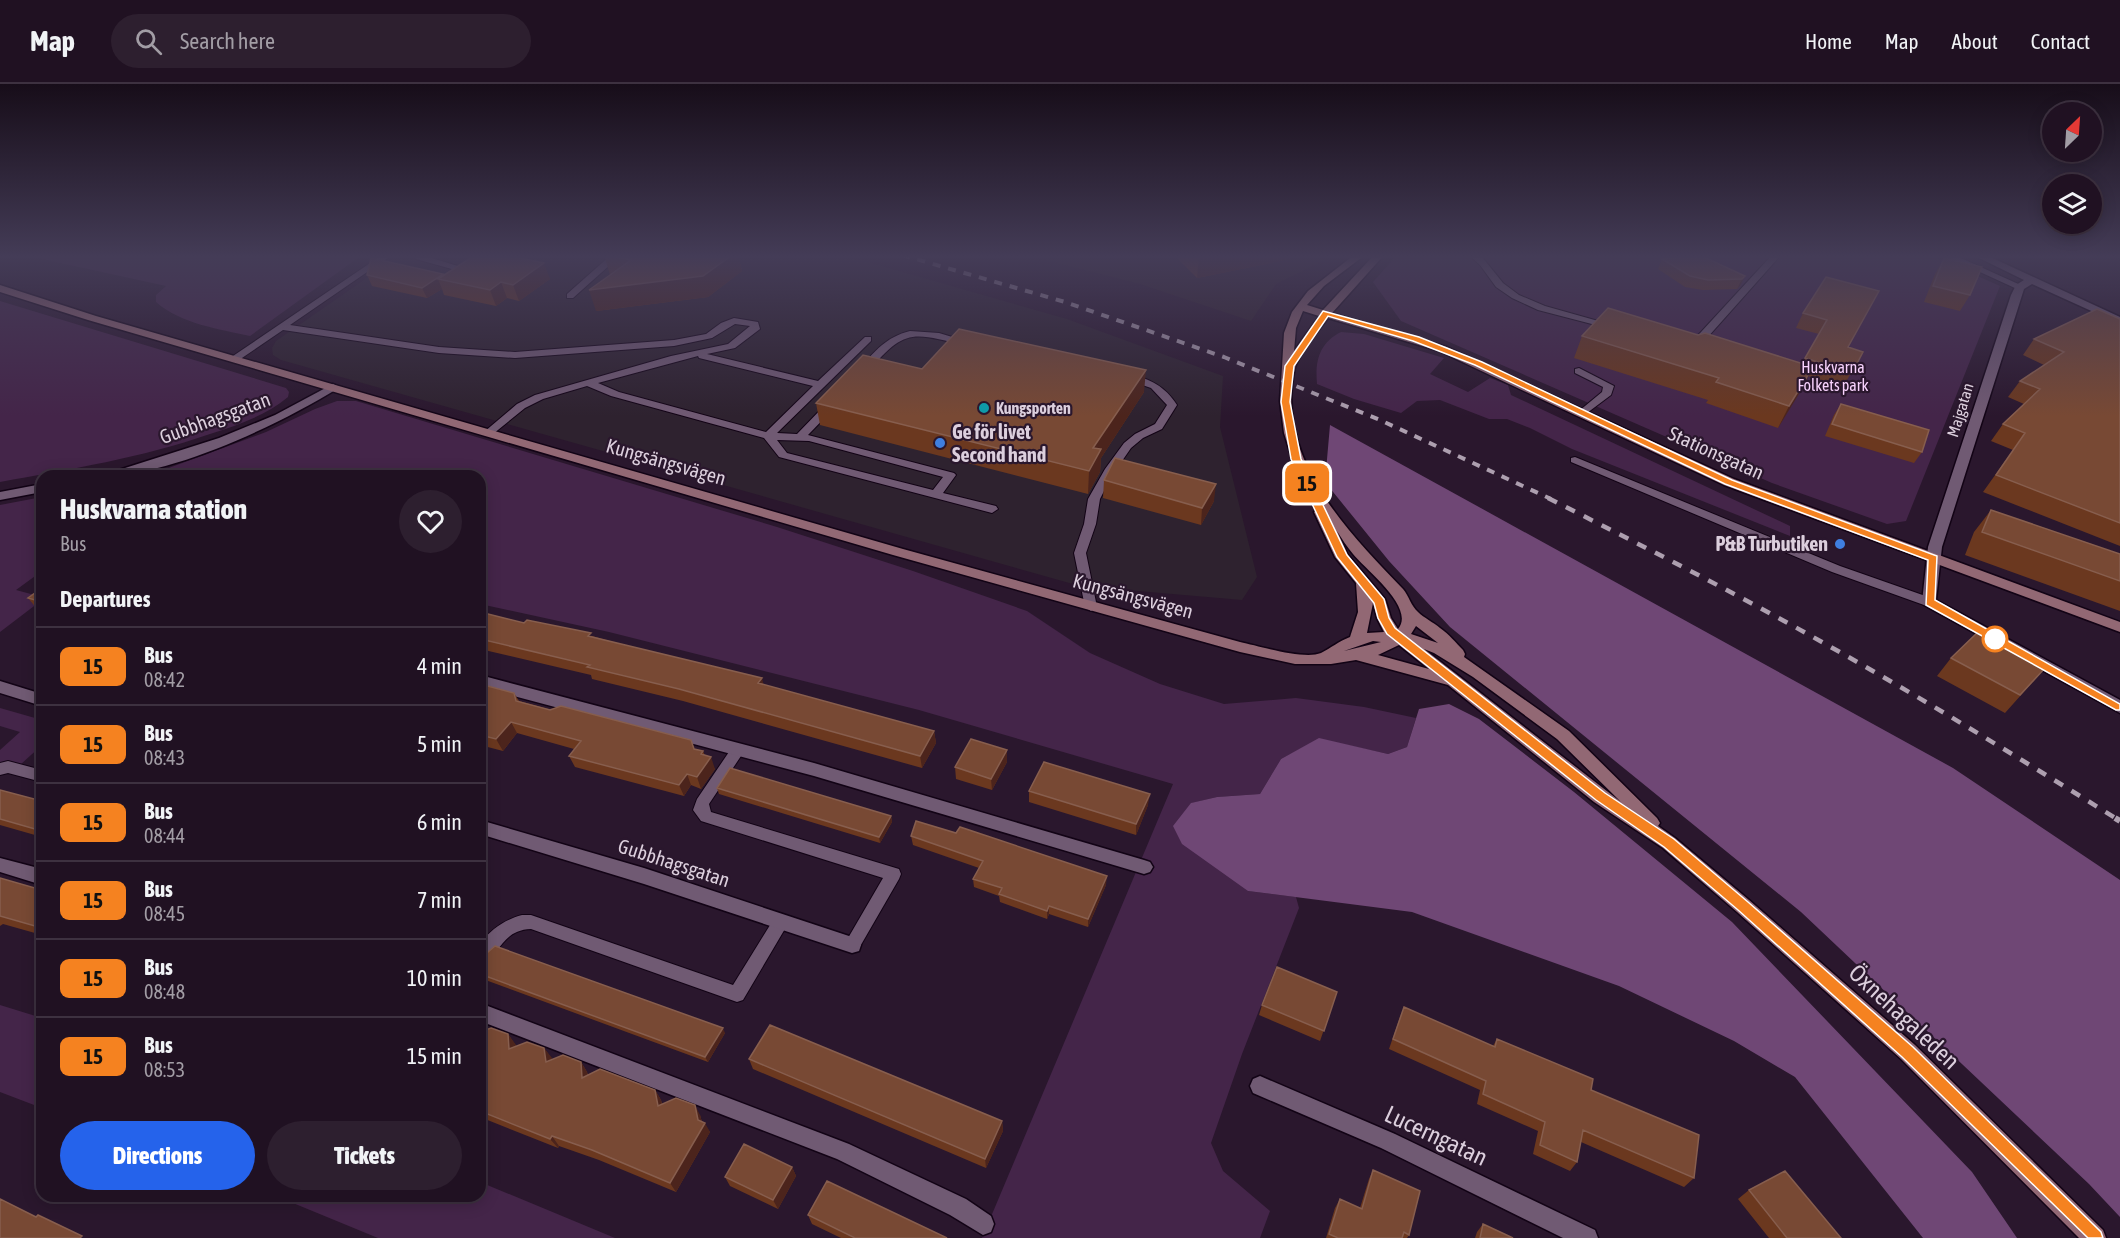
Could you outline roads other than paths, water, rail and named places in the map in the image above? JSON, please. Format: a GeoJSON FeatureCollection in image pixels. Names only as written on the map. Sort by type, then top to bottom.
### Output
{"type":"FeatureCollection","features":[{"type":"Feature","properties":{"kind":"street","name":"Kungsängsvägen"},"geometry":{"type":"LineString","coordinates":[[62,309],[1091,607],[1279,657],[1352,656],[1390,645],[1400,638]]}},
{"type":"Feature","properties":{"kind":"street","name":"Öxnehagaleden"},"geometry":{"type":"LineString","coordinates":[[1300,309],[1288,337],[1289,366],[1286,402],[1296,459],[1342,557],[1380,602],[1384,618],[1391,631],[1459,686],[1493,709],[1600,797],[1669,843]]}},
{"type":"Feature","properties":{"kind":"street","name":"Stationsgatan"},"geometry":{"type":"LineString","coordinates":[[1309,309],[1443,349],[1729,482],[2120,627]]}},
{"type":"Feature","properties":{"kind":"street"},"geometry":{"type":"LineString","coordinates":[[1289,366],[1330,309]]}},
{"type":"Feature","properties":{"kind":"street","name":"Majgatan"},"geometry":{"type":"LineString","coordinates":[[1929,602],[1933,558],[1990,369],[2015,309]]}},
{"type":"Feature","properties":{"kind":"street"},"geometry":{"type":"LineString","coordinates":[[2090,309],[2120,321]]}},
{"type":"Feature","properties":{"kind":"street","name":"Gubbhagsgatan"},"geometry":{"type":"LineString","coordinates":[[130,470],[178,458],[244,435],[300,408],[333,387]]}},
{"type":"Feature","properties":{"kind":"street","name":"Öxnehagaleden"},"geometry":{"type":"LineString","coordinates":[[1304,477],[1358,551],[1402,597],[1410,614],[1436,631],[1478,673]]}},
{"type":"Feature","properties":{"kind":"street"},"geometry":{"type":"LineString","coordinates":[[0,496],[36,489]]}},
{"type":"Feature","properties":{"kind":"street"},"geometry":{"type":"LineString","coordinates":[[1357,639],[1367,614],[1366,597],[1360,581]]}},
{"type":"Feature","properties":{"kind":"street"},"geometry":{"type":"LineString","coordinates":[[1929,602],[2120,707]]}},
{"type":"Feature","properties":{"kind":"street"},"geometry":{"type":"LineString","coordinates":[[1324,658],[1357,639],[1373,636],[1400,638],[1410,626],[1410,614]]}},
{"type":"Feature","properties":{"kind":"street","name":"Öxnehagaleden"},"geometry":{"type":"LineString","coordinates":[[1400,638],[1428,644],[1478,673],[1563,735],[1584,758],[1613,783],[1669,843],[1908,1052],[2095,1238]]}},
{"type":"Feature","properties":{"kind":"street","name":"Kungsängsvägen"},"geometry":{"type":"LineString","coordinates":[[1352,656],[1414,669],[1459,686]]}},
{"type":"Feature","properties":{"kind":"street"},"geometry":{"type":"LineString","coordinates":[[486,683],[963,810],[1144,867]]}},
{"type":"Feature","properties":{"kind":"street"},"geometry":{"type":"LineString","coordinates":[[0,687],[36,698]]}},
{"type":"Feature","properties":{"kind":"street","name":"Gubbhagsgatan"},"geometry":{"type":"LineString","coordinates":[[486,829],[644,876],[852,945]]}},
{"type":"Feature","properties":{"kind":"street"},"geometry":{"type":"LineString","coordinates":[[0,865],[36,875]]}},
{"type":"Feature","properties":{"kind":"street"},"geometry":{"type":"LineString","coordinates":[[486,1014],[842,1151],[958,1207],[982,1224]]}},
{"type":"Feature","properties":{"kind":"street","name":"Lucerngatan"},"geometry":{"type":"LineString","coordinates":[[1260,1086],[1388,1141],[1587,1238]]}},
{"type":"Feature","properties":{"kind":"lane"},"geometry":{"type":"LineString","coordinates":[[235,358],[309,309]]}},
{"type":"Feature","properties":{"kind":"lane"},"geometry":{"type":"LineString","coordinates":[[1554,309],[1621,329]]}},
{"type":"Feature","properties":{"kind":"lane"},"geometry":{"type":"LineString","coordinates":[[1678,347],[1689,351],[1728,309]]}},
{"type":"Feature","properties":{"kind":"lane"},"geometry":{"type":"LineString","coordinates":[[283,327],[439,350],[516,355],[674,343],[709,336],[734,321],[755,324],[755,329],[731,346],[698,355],[675,358],[540,397],[521,406],[489,432]]}},
{"type":"Feature","properties":{"kind":"lane"},"geometry":{"type":"LineString","coordinates":[[853,382],[892,341],[904,336],[933,335],[980,346]]}},
{"type":"Feature","properties":{"kind":"lane"},"geometry":{"type":"LineString","coordinates":[[768,436],[868,339]]}},
{"type":"Feature","properties":{"kind":"lane"},"geometry":{"type":"LineString","coordinates":[[698,355],[820,385]]}},
{"type":"Feature","properties":{"kind":"lane"},"geometry":{"type":"LineString","coordinates":[[1579,371],[1609,386],[1607,393],[1583,413]]}},
{"type":"Feature","properties":{"kind":"lane"},"geometry":{"type":"LineString","coordinates":[[1091,607],[1090,591],[1080,567],[1079,550],[1090,525],[1090,513],[1095,496],[1126,448],[1134,439],[1157,429],[1166,420],[1172,405],[1166,394],[1151,382],[1118,374]]}},
{"type":"Feature","properties":{"kind":"lane"},"geometry":{"type":"LineString","coordinates":[[588,383],[615,394],[768,436],[799,438],[950,475],[936,495]]}},
{"type":"Feature","properties":{"kind":"lane"},"geometry":{"type":"LineString","coordinates":[[799,438],[838,398]]}},
{"type":"Feature","properties":{"kind":"lane"},"geometry":{"type":"LineString","coordinates":[[768,436],[783,454],[992,509]]}},
{"type":"Feature","properties":{"kind":"lane"},"geometry":{"type":"LineString","coordinates":[[1575,460],[1836,569],[1929,602]]}},
{"type":"Feature","properties":{"kind":"lane"},"geometry":{"type":"LineString","coordinates":[[738,750],[702,803],[701,810],[706,817],[893,874],[852,945]]}},
{"type":"Feature","properties":{"kind":"lane"},"geometry":{"type":"LineString","coordinates":[[0,769],[8,767],[36,774]]}},
{"type":"Feature","properties":{"kind":"lane"},"geometry":{"type":"LineString","coordinates":[[486,949],[505,928],[519,921],[531,922],[737,994],[781,922]]}},
{"type":"Feature","properties":{"kind":"railway"},"geometry":{"type":"LineString","coordinates":[[1085,309],[1224,357],[1380,420],[1551,499]]}},
{"type":"Feature","properties":{"kind":"railway"},"geometry":{"type":"LineString","coordinates":[[1548,498],[1725,589],[1829,646],[1938,709],[2117,819]]}},
{"type":"Feature","properties":{"kind":"railway"},"geometry":{"type":"LineString","coordinates":[[2115,818],[2120,821]]}},
{"type":"Feature","properties":{"kind":"place","name":"Kungsporten"},"geometry":{"type":"Point","coordinates":[984,408]}},
{"type":"Feature","properties":{"kind":"place","name":"Ge för livet Second hand"},"geometry":{"type":"Point","coordinates":[940,443]}},
{"type":"Feature","properties":{"kind":"place","name":"P&B Turbutiken"},"geometry":{"type":"Point","coordinates":[1840,544]}},
{"type":"Feature","properties":{"kind":"park label","name":"Huskvarna Folkets park"},"geometry":{"type":"Point","coordinates":[1833,376]}}]}
